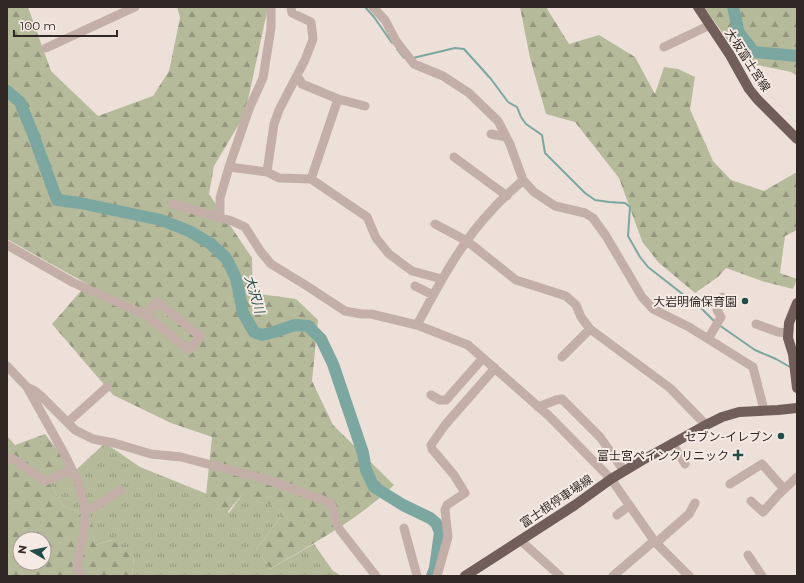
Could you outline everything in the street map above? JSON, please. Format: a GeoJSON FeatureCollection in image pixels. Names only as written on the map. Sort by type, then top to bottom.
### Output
{"type":"FeatureCollection","features":[{"type":"Feature","properties":{"kind":"main road","name":"大坂富士宮線"},"geometry":{"type":"LineString","coordinates":[[698,7],[730,55],[749,89],[757,100],[797,140]]}},
{"type":"Feature","properties":{"kind":"main road"},"geometry":{"type":"LineString","coordinates":[[797,303],[789,323],[788,333],[793,354],[797,388]]}},
{"type":"Feature","properties":{"kind":"main road","name":"富士根停車場線"},"geometry":{"type":"LineString","coordinates":[[465,576],[575,505],[611,479],[706,425],[722,417],[739,412],[797,408]]}},
{"type":"Feature","properties":{"kind":"street"},"geometry":{"type":"LineString","coordinates":[[46,48],[135,7]]}},
{"type":"Feature","properties":{"kind":"street"},"geometry":{"type":"LineString","coordinates":[[220,218],[220,198],[229,168],[249,109],[263,78],[271,28],[271,7]]}},
{"type":"Feature","properties":{"kind":"street"},"geometry":{"type":"LineString","coordinates":[[267,172],[274,124],[279,110],[306,60],[313,39],[310,22],[292,13],[291,7]]}},
{"type":"Feature","properties":{"kind":"street"},"geometry":{"type":"LineString","coordinates":[[373,7],[385,20],[396,41],[414,64],[443,76],[469,93],[498,121],[523,180],[534,192],[555,206],[585,213],[593,218],[606,236],[642,297],[653,309],[689,327],[754,367],[764,410]]}},
{"type":"Feature","properties":{"kind":"street"},"geometry":{"type":"LineString","coordinates":[[664,47],[710,25]]}},
{"type":"Feature","properties":{"kind":"street"},"geometry":{"type":"LineString","coordinates":[[297,75],[302,84],[338,99],[365,106]]}},
{"type":"Feature","properties":{"kind":"street"},"geometry":{"type":"LineString","coordinates":[[311,179],[338,99]]}},
{"type":"Feature","properties":{"kind":"street"},"geometry":{"type":"LineString","coordinates":[[491,134],[506,137]]}},
{"type":"Feature","properties":{"kind":"street"},"geometry":{"type":"LineString","coordinates":[[454,157],[507,196]]}},
{"type":"Feature","properties":{"kind":"street"},"geometry":{"type":"LineString","coordinates":[[229,168],[267,172],[279,178],[311,179],[367,218],[376,238],[389,254],[412,271],[442,279]]}},
{"type":"Feature","properties":{"kind":"street"},"geometry":{"type":"LineString","coordinates":[[417,325],[442,279],[467,241],[491,210],[523,180]]}},
{"type":"Feature","properties":{"kind":"street"},"geometry":{"type":"LineString","coordinates":[[173,204],[240,224],[245,227],[261,252],[271,264],[345,311],[361,314],[398,315],[417,325],[468,344],[549,416],[611,479],[655,542],[689,576]]}},
{"type":"Feature","properties":{"kind":"street"},"geometry":{"type":"LineString","coordinates":[[436,224],[467,241],[516,280],[566,296],[576,305],[590,329],[670,388],[706,425]]}},
{"type":"Feature","properties":{"kind":"street"},"geometry":{"type":"LineString","coordinates":[[7,245],[74,283],[146,315],[188,350],[200,336],[157,302],[146,315]]}},
{"type":"Feature","properties":{"kind":"street"},"geometry":{"type":"LineString","coordinates":[[415,286],[433,295]]}},
{"type":"Feature","properties":{"kind":"street"},"geometry":{"type":"LineString","coordinates":[[708,339],[721,317],[717,310],[722,297]]}},
{"type":"Feature","properties":{"kind":"street"},"geometry":{"type":"LineString","coordinates":[[756,324],[778,332],[788,333]]}},
{"type":"Feature","properties":{"kind":"street"},"geometry":{"type":"LineString","coordinates":[[562,357],[590,329]]}},
{"type":"Feature","properties":{"kind":"street"},"geometry":{"type":"LineString","coordinates":[[431,395],[440,400],[446,400],[483,358]]}},
{"type":"Feature","properties":{"kind":"street"},"geometry":{"type":"LineString","coordinates":[[7,366],[27,387],[78,482],[85,509],[85,524],[77,566],[80,576]]}},
{"type":"Feature","properties":{"kind":"street"},"geometry":{"type":"LineString","coordinates":[[437,576],[448,537],[445,510],[447,506],[465,493],[454,475],[432,449],[431,445],[495,368]]}},
{"type":"Feature","properties":{"kind":"street"},"geometry":{"type":"LineString","coordinates":[[27,387],[35,390],[75,430],[93,439],[114,443],[151,454],[181,457],[265,479],[331,503],[335,512],[335,522],[376,576]]}},
{"type":"Feature","properties":{"kind":"street"},"geometry":{"type":"LineString","coordinates":[[68,422],[107,387]]}},
{"type":"Feature","properties":{"kind":"street"},"geometry":{"type":"LineString","coordinates":[[538,407],[562,399],[600,437],[624,471]]}},
{"type":"Feature","properties":{"kind":"street"},"geometry":{"type":"LineString","coordinates":[[672,443],[685,464]]}},
{"type":"Feature","properties":{"kind":"street"},"geometry":{"type":"LineString","coordinates":[[7,458],[13,459],[46,481],[72,470]]}},
{"type":"Feature","properties":{"kind":"street"},"geometry":{"type":"LineString","coordinates":[[730,484],[762,464],[784,489]]}},
{"type":"Feature","properties":{"kind":"street"},"geometry":{"type":"LineString","coordinates":[[751,501],[763,512],[797,477]]}},
{"type":"Feature","properties":{"kind":"street"},"geometry":{"type":"LineString","coordinates":[[85,509],[92,508],[121,490]]}},
{"type":"Feature","properties":{"kind":"street"},"geometry":{"type":"LineString","coordinates":[[613,576],[689,514],[695,503]]}},
{"type":"Feature","properties":{"kind":"street"},"geometry":{"type":"LineString","coordinates":[[617,515],[629,506]]}},
{"type":"Feature","properties":{"kind":"street"},"geometry":{"type":"LineString","coordinates":[[404,528],[417,576]]}},
{"type":"Feature","properties":{"kind":"street"},"geometry":{"type":"LineString","coordinates":[[520,540],[560,576]]}},
{"type":"Feature","properties":{"kind":"street"},"geometry":{"type":"LineString","coordinates":[[748,555],[762,576]]}},
{"type":"Feature","properties":{"kind":"green space"},"geometry":{"type":"Polygon","coordinates":[[[7,7],[28,7],[51,71],[98,116],[153,96],[169,71],[180,18],[177,7],[268,7],[245,114],[214,166],[209,194],[252,258],[253,293],[296,299],[318,320],[312,381],[333,425],[394,485],[380,498],[350,520],[270,569],[256,549],[284,513],[246,490],[226,514],[206,495],[212,437],[171,423],[113,395],[52,324],[87,284],[7,239],[7,7]]]}},
{"type":"Feature","properties":{"kind":"green space"},"geometry":{"type":"Polygon","coordinates":[[[520,7],[546,7],[569,44],[599,35],[635,57],[655,94],[664,67],[678,69],[695,77],[690,109],[713,161],[731,180],[764,191],[797,172],[797,230],[785,236],[780,273],[797,279],[793,289],[765,282],[726,268],[718,277],[695,293],[658,262],[642,241],[619,178],[575,122],[546,114],[530,58],[520,7]]]}},
{"type":"Feature","properties":{"kind":"green space"},"geometry":{"type":"Polygon","coordinates":[[[704,7],[797,7],[797,76],[791,72],[743,62],[704,7]]]}},
{"type":"Feature","properties":{"kind":"green space"},"geometry":{"type":"Polygon","coordinates":[[[45,434],[71,467],[47,478],[63,506],[91,516],[95,545],[112,540],[134,557],[132,576],[7,576],[7,436],[15,445],[45,434]]]}},
{"type":"Feature","properties":{"kind":"green space"},"geometry":{"type":"Polygon","coordinates":[[[105,443],[140,467],[207,494],[229,513],[246,489],[284,513],[256,549],[270,569],[314,544],[333,571],[342,576],[132,576],[134,557],[111,540],[95,545],[90,516],[63,506],[47,478],[77,469],[105,443]]]}},
{"type":"Feature","properties":{"kind":"waterway"},"geometry":{"type":"LineString","coordinates":[[365,7],[374,17],[392,43]]}},
{"type":"Feature","properties":{"kind":"waterway"},"geometry":{"type":"LineString","coordinates":[[733,7],[739,33],[754,52],[797,56]]}},
{"type":"Feature","properties":{"kind":"waterway"},"geometry":{"type":"LineString","coordinates":[[413,58],[455,48],[464,49],[491,79],[508,102],[517,107],[526,124],[542,135],[545,153],[585,193],[595,200],[625,203],[630,207],[628,236],[640,257],[648,267],[703,310],[715,322]]}},
{"type":"Feature","properties":{"kind":"waterway"},"geometry":{"type":"LineString","coordinates":[[397,49],[404,58]]}},
{"type":"Feature","properties":{"kind":"waterway","name":"大沢川"},"geometry":{"type":"LineString","coordinates":[[7,91],[20,102],[57,200],[80,203],[161,220],[189,231],[211,244],[226,258],[236,278],[243,313],[254,332],[262,335],[295,325],[308,326],[321,339],[333,364],[363,453],[366,470],[374,487],[403,505],[430,518],[436,523],[440,532],[435,568],[432,576]]}},
{"type":"Feature","properties":{"kind":"waterway"},"geometry":{"type":"LineString","coordinates":[[719,325],[755,350],[790,367]]}},
{"type":"Feature","properties":{"kind":"place","name":"大岩明倫保育園"},"geometry":{"type":"Point","coordinates":[745,301]}},
{"type":"Feature","properties":{"kind":"place","name":"セブン-イレブン"},"geometry":{"type":"Point","coordinates":[781,436]}},
{"type":"Feature","properties":{"kind":"place","name":"富士宮ペインクリニック"},"geometry":{"type":"Point","coordinates":[738,455]}}]}
